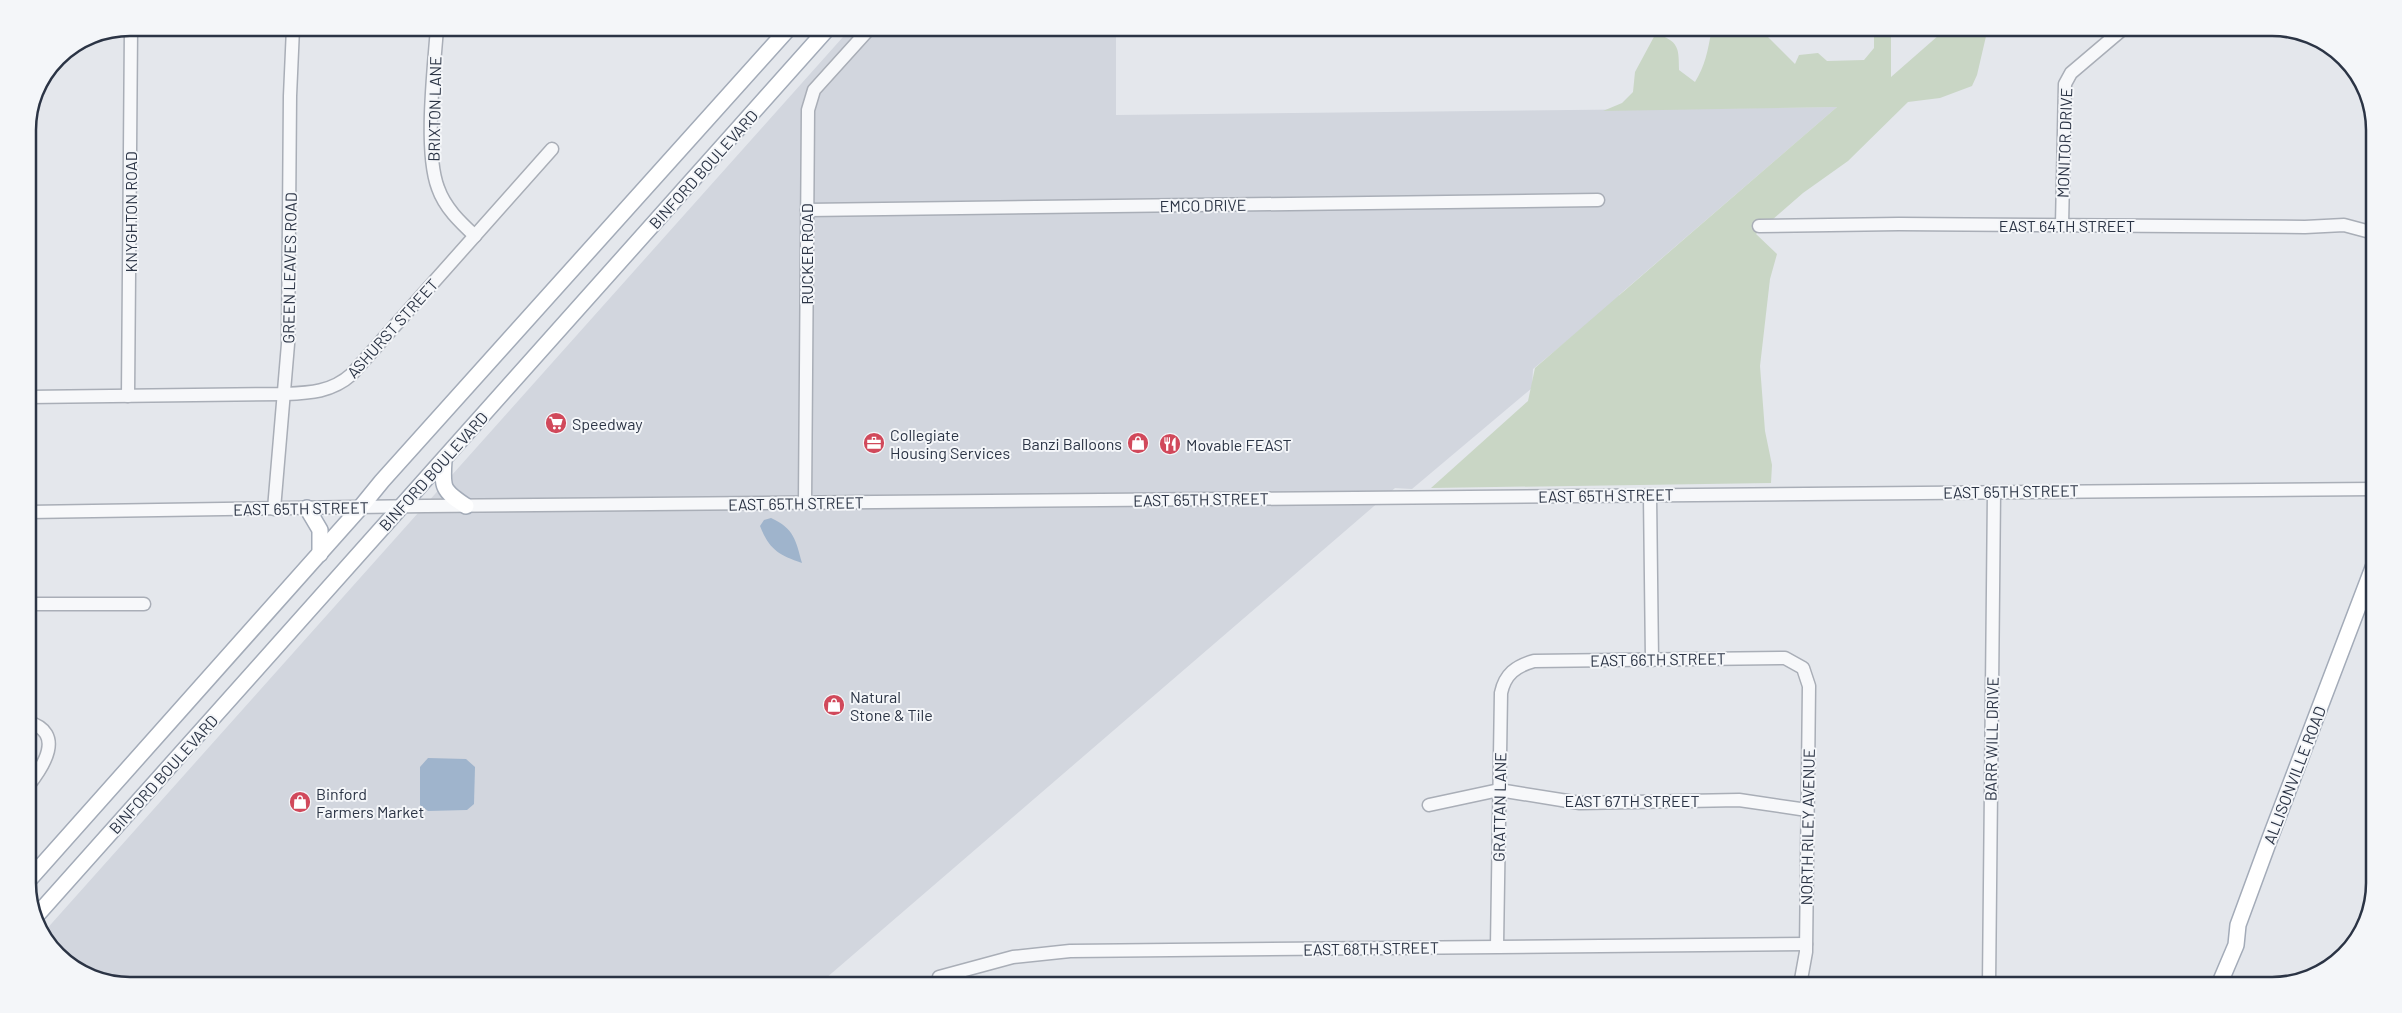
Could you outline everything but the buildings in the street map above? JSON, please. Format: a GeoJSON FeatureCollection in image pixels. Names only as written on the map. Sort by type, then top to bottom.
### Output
{"type":"FeatureCollection","features":[{"type":"Feature","properties":{"kind":"main road","name":"BINFORD BOULEVARD"},"geometry":{"type":"LineString","coordinates":[[36,872],[320,554],[388,475],[782,36]]}},
{"type":"Feature","properties":{"kind":"main road","name":"BINFORD BOULEVARD"},"geometry":{"type":"LineString","coordinates":[[41,911],[821,36]]}},
{"type":"Feature","properties":{"kind":"main road"},"geometry":{"type":"LineString","coordinates":[[444,460],[444,488],[449,495],[466,506]]}},
{"type":"Feature","properties":{"kind":"main road"},"geometry":{"type":"LineString","coordinates":[[307,508],[320,530],[320,554]]}},
{"type":"Feature","properties":{"kind":"main road","name":"ALLISONVILLE ROAD"},"geometry":{"type":"LineString","coordinates":[[2223,977],[2236,945],[2238,925],[2366,586]]}},
{"type":"Feature","properties":{"kind":"street","name":"KNYGHTON ROAD"},"geometry":{"type":"LineString","coordinates":[[128,396],[131,36]]}},
{"type":"Feature","properties":{"kind":"street","name":"GREEN LEAVES ROAD"},"geometry":{"type":"LineString","coordinates":[[274,509],[285,394],[290,292],[290,96],[294,36]]}},
{"type":"Feature","properties":{"kind":"street","name":"BRIXTON LANE"},"geometry":{"type":"LineString","coordinates":[[437,36],[431,148],[434,177],[445,203],[475,236]]}},
{"type":"Feature","properties":{"kind":"street","name":"RUCKER ROAD"},"geometry":{"type":"LineString","coordinates":[[805,502],[808,110],[810,99],[823,80],[863,36]]}},
{"type":"Feature","properties":{"kind":"street","name":"MONITOR DRIVE"},"geometry":{"type":"LineString","coordinates":[[2062,225],[2063,94],[2065,84],[2072,73],[2115,36]]}},
{"type":"Feature","properties":{"kind":"street","name":"ASHURST STREET"},"geometry":{"type":"LineString","coordinates":[[36,397],[285,394],[324,391],[349,376],[552,149]]}},
{"type":"Feature","properties":{"kind":"street","name":"EMCO DRIVE"},"geometry":{"type":"LineString","coordinates":[[807,210],[1598,200]]}},
{"type":"Feature","properties":{"kind":"street","name":"EAST 64TH STREET"},"geometry":{"type":"LineString","coordinates":[[1759,226],[2062,225],[2305,227],[2338,225],[2366,231]]}},
{"type":"Feature","properties":{"kind":"street","name":"EAST 65TH STREET"},"geometry":{"type":"LineString","coordinates":[[36,512],[805,502],[2366,490]]}},
{"type":"Feature","properties":{"kind":"street","name":"BARR WILL DRIVE"},"geometry":{"type":"LineString","coordinates":[[1989,977],[1994,492]]}},
{"type":"Feature","properties":{"kind":"street"},"geometry":{"type":"LineString","coordinates":[[1650,495],[1652,660]]}},
{"type":"Feature","properties":{"kind":"street"},"geometry":{"type":"LineString","coordinates":[[36,604],[144,604]]}},
{"type":"Feature","properties":{"kind":"street","name":"EAST 66TH STREET"},"geometry":{"type":"LineString","coordinates":[[1512,671],[1522,664],[1534,661],[1785,658],[1798,663],[1803,668]]}},
{"type":"Feature","properties":{"kind":"street","name":"NORTH RILEY AVENUE"},"geometry":{"type":"LineString","coordinates":[[1801,977],[1806,944],[1808,686],[1803,668]]}},
{"type":"Feature","properties":{"kind":"street","name":"GRATTAN LANE"},"geometry":{"type":"LineString","coordinates":[[1497,946],[1501,694],[1504,683],[1512,671]]}},
{"type":"Feature","properties":{"kind":"street"},"geometry":{"type":"LineString","coordinates":[[36,728],[48,740],[49,752],[36,774]]}},
{"type":"Feature","properties":{"kind":"street","name":"EAST 67TH STREET"},"geometry":{"type":"LineString","coordinates":[[1429,804],[1499,790],[1580,803],[1739,800],[1807,810]]}},
{"type":"Feature","properties":{"kind":"street","name":"EAST 68TH STREET"},"geometry":{"type":"LineString","coordinates":[[939,977],[1013,957],[1070,951],[1806,944]]}},
{"type":"Feature","properties":{"kind":"shaded area"},"geometry":{"type":"Polygon","coordinates":[[[844,36],[1116,36],[1116,115],[1837,107],[1619,295],[1619,298],[1533,369],[1532,388],[1412,489],[1395,488],[827,977],[124,977],[106,974],[83,964],[64,949],[48,928],[844,36]]]}},
{"type":"Feature","properties":{"kind":"green space"},"geometry":{"type":"Polygon","coordinates":[[[1654,36],[1662,36],[1673,42],[1678,50],[1679,70],[1695,82],[1704,64],[1710,36],[1767,36],[1795,64],[1799,55],[1818,53],[1827,61],[1864,60],[1874,48],[1874,36],[1891,36],[1891,77],[1938,36],[1986,36],[1977,75],[1972,86],[1940,98],[1908,102],[1848,161],[1803,193],[1756,234],[1777,254],[1770,279],[1760,366],[1765,431],[1772,465],[1771,483],[1431,488],[1528,401],[1535,368],[1837,107],[1603,111],[1622,103],[1633,92],[1635,72],[1654,36]]]}},
{"type":"Feature","properties":{"kind":"water"},"geometry":{"type":"Polygon","coordinates":[[[771,518],[785,526],[793,536],[802,563],[781,554],[771,546],[760,526],[764,520],[771,518]]]}},
{"type":"Feature","properties":{"kind":"water"},"geometry":{"type":"Polygon","coordinates":[[[428,758],[466,759],[475,767],[474,804],[467,810],[428,811],[420,805],[420,767],[428,758]]]}},
{"type":"Feature","properties":{"kind":"place","name":"Speedway"},"geometry":{"type":"Point","coordinates":[556,423]}},
{"type":"Feature","properties":{"kind":"place","name":"Collegiate Housing Services"},"geometry":{"type":"Point","coordinates":[874,443]}},
{"type":"Feature","properties":{"kind":"place","name":"Banzi Balloons"},"geometry":{"type":"Point","coordinates":[1138,443]}},
{"type":"Feature","properties":{"kind":"place","name":"Movable FEAST"},"geometry":{"type":"Point","coordinates":[1170,444]}},
{"type":"Feature","properties":{"kind":"place","name":"Natural Stone & Tile"},"geometry":{"type":"Point","coordinates":[834,705]}},
{"type":"Feature","properties":{"kind":"place","name":"Binford Farmers Market"},"geometry":{"type":"Point","coordinates":[300,802]}}]}
